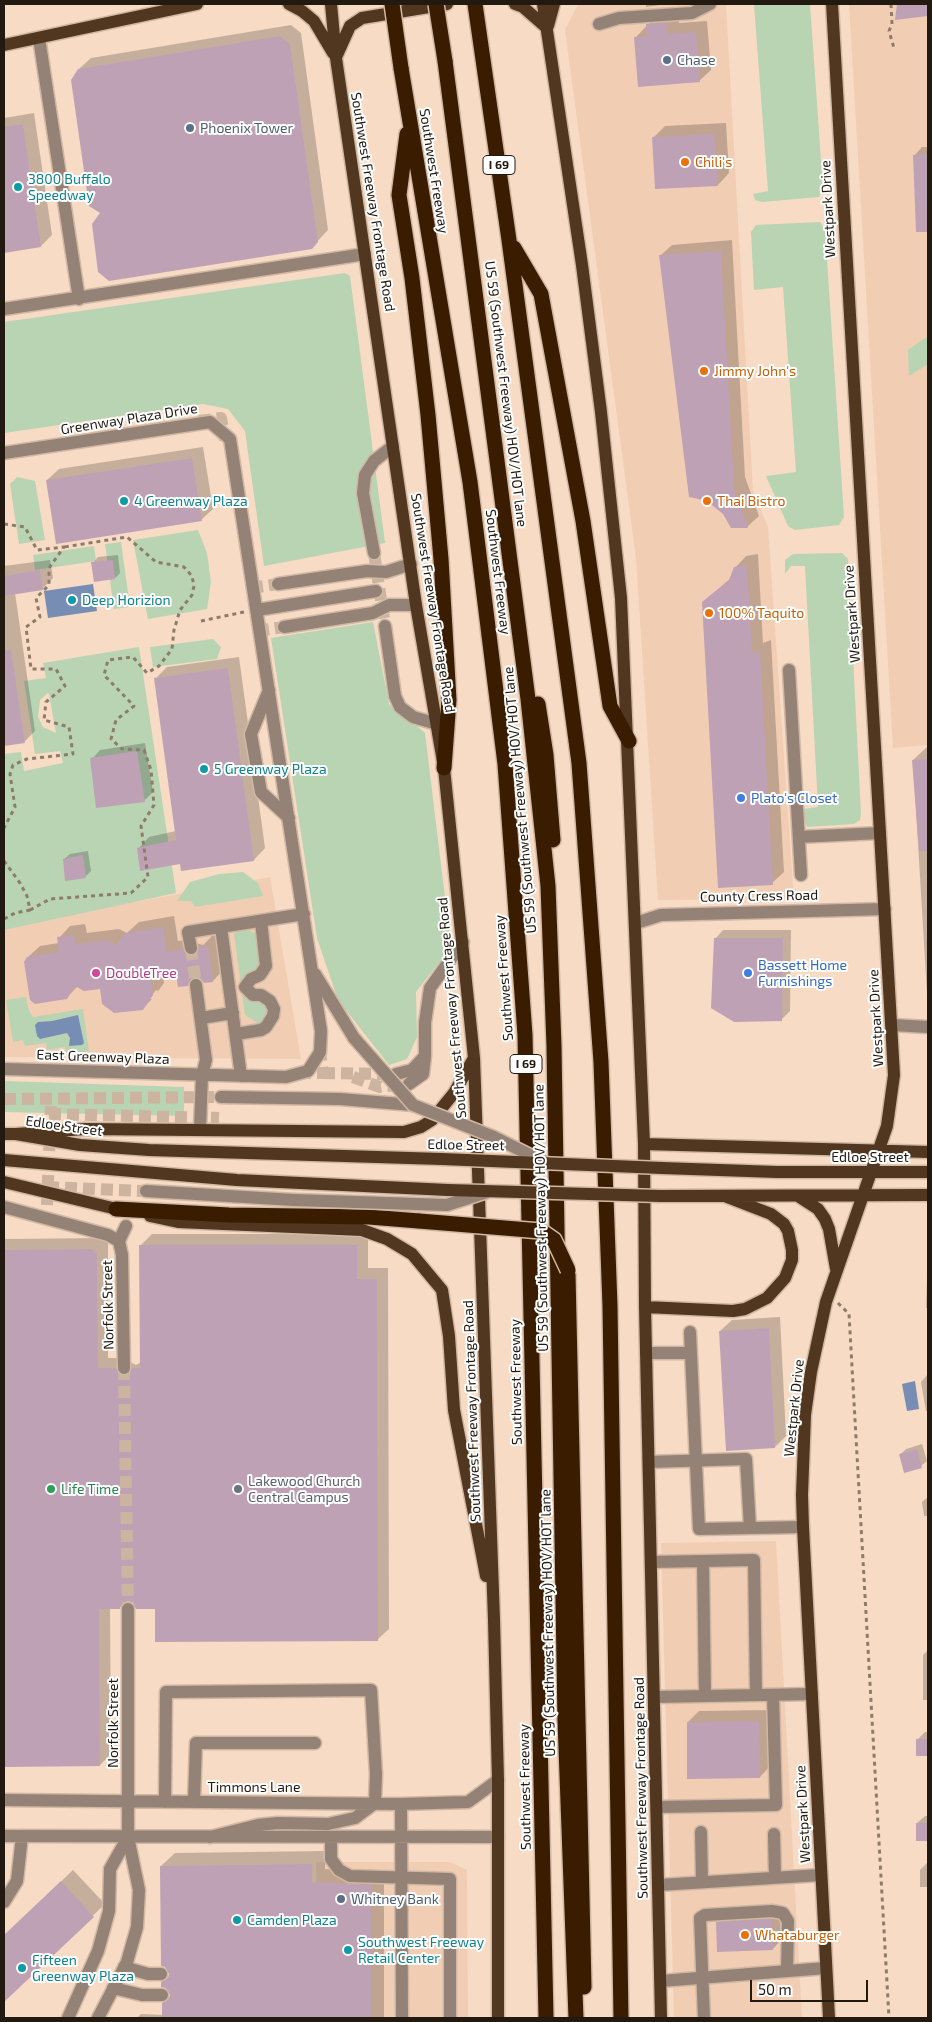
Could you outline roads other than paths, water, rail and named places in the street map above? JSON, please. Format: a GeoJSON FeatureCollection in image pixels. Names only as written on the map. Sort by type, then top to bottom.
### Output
{"type":"FeatureCollection","features":[{"type":"Feature","properties":{"kind":"highway","name":"Southwest Freeway"},"geometry":{"type":"LineString","coordinates":[[392,4],[408,118],[470,482],[505,764],[525,1045],[546,2018]]}},
{"type":"Feature","properties":{"kind":"highway","name":"US 59 (Southwest Freeway) HOV/HOT lane"},"geometry":{"type":"LineString","coordinates":[[436,4],[481,326],[528,700],[548,886],[554,1046],[565,1721],[576,2018]]}},
{"type":"Feature","properties":{"kind":"highway","name":"I 69"},"geometry":{"type":"LineString","coordinates":[[475,4],[510,240],[579,763],[601,1062],[610,1306],[621,2018]]}},
{"type":"Feature","properties":{"kind":"highway"},"geometry":{"type":"LineString","coordinates":[[408,118],[399,195],[428,415],[440,549],[449,700],[444,768]]}},
{"type":"Feature","properties":{"kind":"highway"},"geometry":{"type":"LineString","coordinates":[[510,240],[541,294],[583,521],[610,706],[629,741]]}},
{"type":"Feature","properties":{"kind":"highway"},"geometry":{"type":"LineString","coordinates":[[481,326],[546,755],[559,940],[567,1164],[584,2018]]}},
{"type":"Feature","properties":{"kind":"highway"},"geometry":{"type":"LineString","coordinates":[[116,1209],[229,1215],[369,1217],[542,1231],[554,1240],[568,1270]]}},
{"type":"Feature","properties":{"kind":"main road"},"geometry":{"type":"LineString","coordinates":[[4,45],[197,4]]}},
{"type":"Feature","properties":{"kind":"main road"},"geometry":{"type":"LineString","coordinates":[[289,4],[314,20],[336,58]]}},
{"type":"Feature","properties":{"kind":"main road","name":"Southwest Freeway Frontage Road"},"geometry":{"type":"LineString","coordinates":[[331,4],[336,58],[416,605],[444,768],[474,1058],[494,1620],[498,1780],[498,2018]]}},
{"type":"Feature","properties":{"kind":"main road"},"geometry":{"type":"LineString","coordinates":[[336,58],[347,31],[362,18],[447,4]]}},
{"type":"Feature","properties":{"kind":"main road"},"geometry":{"type":"LineString","coordinates":[[515,4],[523,7],[547,28],[554,4]]}},
{"type":"Feature","properties":{"kind":"main road","name":"Southwest Freeway Frontage Road"},"geometry":{"type":"LineString","coordinates":[[543,4],[601,412],[621,598],[629,741],[644,1144],[645,1307],[662,2018]]}},
{"type":"Feature","properties":{"kind":"main road","name":"Westpark Drive"},"geometry":{"type":"LineString","coordinates":[[829,2018],[802,1527],[805,1415],[811,1372],[829,1294],[887,1126],[894,1075],[832,4]]}},
{"type":"Feature","properties":{"kind":"main road"},"geometry":{"type":"LineString","coordinates":[[10,1134],[85,1129],[389,1132],[422,1127],[432,1120],[454,1093],[474,1058]]}},
{"type":"Feature","properties":{"kind":"main road","name":"Edloe Street"},"geometry":{"type":"LineString","coordinates":[[10,1134],[90,1146],[226,1154],[544,1162],[724,1170],[928,1172]]}},
{"type":"Feature","properties":{"kind":"main road"},"geometry":{"type":"LineString","coordinates":[[644,1144],[928,1152]]}},
{"type":"Feature","properties":{"kind":"main road"},"geometry":{"type":"LineString","coordinates":[[4,1160],[228,1179],[487,1192],[723,1197],[928,1196]]}},
{"type":"Feature","properties":{"kind":"main road"},"geometry":{"type":"LineString","coordinates":[[4,1182],[178,1222],[362,1230],[387,1239],[412,1254],[442,1290],[449,1336],[454,1410],[468,1469],[494,1620]]}},
{"type":"Feature","properties":{"kind":"main road"},"geometry":{"type":"LineString","coordinates":[[798,1196],[818,1209],[825,1219],[829,1229],[836,1272]]}},
{"type":"Feature","properties":{"kind":"main road"},"geometry":{"type":"LineString","coordinates":[[645,1307],[732,1311],[745,1309],[766,1298],[785,1278],[792,1260],[792,1250],[788,1231],[784,1224],[771,1214],[723,1197]]}},
{"type":"Feature","properties":{"kind":"street"},"geometry":{"type":"LineString","coordinates":[[599,24],[620,18],[692,13],[710,4]]}},
{"type":"Feature","properties":{"kind":"street"},"geometry":{"type":"LineString","coordinates":[[39,38],[79,298]]}},
{"type":"Feature","properties":{"kind":"street"},"geometry":{"type":"LineString","coordinates":[[4,309],[365,254]]}},
{"type":"Feature","properties":{"kind":"street","name":"Greenway Plaza Drive"},"geometry":{"type":"LineString","coordinates":[[4,452],[210,422],[230,439],[304,914]]}},
{"type":"Feature","properties":{"kind":"street"},"geometry":{"type":"LineString","coordinates":[[374,553],[363,486],[365,475],[374,461],[394,446]]}},
{"type":"Feature","properties":{"kind":"street"},"geometry":{"type":"LineString","coordinates":[[278,584],[367,570],[386,572],[411,564]]}},
{"type":"Feature","properties":{"kind":"street"},"geometry":{"type":"LineString","coordinates":[[376,591],[386,572]]}},
{"type":"Feature","properties":{"kind":"street"},"geometry":{"type":"LineString","coordinates":[[257,610],[376,591]]}},
{"type":"Feature","properties":{"kind":"street"},"geometry":{"type":"LineString","coordinates":[[376,591],[389,605]]}},
{"type":"Feature","properties":{"kind":"street"},"geometry":{"type":"LineString","coordinates":[[284,627],[373,613],[389,605],[416,605]]}},
{"type":"Feature","properties":{"kind":"street"},"geometry":{"type":"LineString","coordinates":[[385,626],[395,696],[400,707],[413,717],[437,724]]}},
{"type":"Feature","properties":{"kind":"street"},"geometry":{"type":"LineString","coordinates":[[789,670],[801,875]]}},
{"type":"Feature","properties":{"kind":"street"},"geometry":{"type":"LineString","coordinates":[[269,689],[251,734],[261,792],[289,818]]}},
{"type":"Feature","properties":{"kind":"street"},"geometry":{"type":"LineString","coordinates":[[799,837],[880,833]]}},
{"type":"Feature","properties":{"kind":"street","name":"County Cress Road"},"geometry":{"type":"LineString","coordinates":[[636,923],[661,915],[884,909]]}},
{"type":"Feature","properties":{"kind":"street"},"geometry":{"type":"LineString","coordinates":[[191,948],[188,932],[304,914]]}},
{"type":"Feature","properties":{"kind":"street","name":"East Greenway Plaza"},"geometry":{"type":"LineString","coordinates":[[4,1069],[286,1077],[308,1071],[320,1052],[321,1031],[304,914]]}},
{"type":"Feature","properties":{"kind":"street"},"geometry":{"type":"LineString","coordinates":[[236,1034],[261,1030],[266,1027],[273,1016],[274,1009],[270,1001],[260,995],[253,995],[245,987],[251,979],[260,975],[266,966],[260,921]]}},
{"type":"Feature","properties":{"kind":"street"},"geometry":{"type":"LineString","coordinates":[[220,927],[241,1076]]}},
{"type":"Feature","properties":{"kind":"street"},"geometry":{"type":"LineString","coordinates":[[409,1084],[423,1074],[425,1022],[430,988],[462,942]]}},
{"type":"Feature","properties":{"kind":"street"},"geometry":{"type":"LineString","coordinates":[[312,969],[354,1038],[413,1105]]}},
{"type":"Feature","properties":{"kind":"street"},"geometry":{"type":"LineString","coordinates":[[196,985],[206,1060],[202,1075],[200,1129]]}},
{"type":"Feature","properties":{"kind":"street"},"geometry":{"type":"LineString","coordinates":[[201,1018],[233,1013]]}},
{"type":"Feature","properties":{"kind":"street"},"geometry":{"type":"LineString","coordinates":[[892,1025],[928,1027]]}},
{"type":"Feature","properties":{"kind":"street"},"geometry":{"type":"LineString","coordinates":[[396,1074],[412,1070],[425,1056]]}},
{"type":"Feature","properties":{"kind":"street"},"geometry":{"type":"LineString","coordinates":[[221,1097],[340,1099],[413,1105],[494,1137],[544,1162]]}},
{"type":"Feature","properties":{"kind":"street"},"geometry":{"type":"LineString","coordinates":[[146,1191],[294,1200],[447,1204],[487,1192]]}},
{"type":"Feature","properties":{"kind":"street"},"geometry":{"type":"LineString","coordinates":[[47,1205],[49,1219]]}},
{"type":"Feature","properties":{"kind":"street"},"geometry":{"type":"LineString","coordinates":[[4,1207],[108,1234],[119,1241],[126,1226]]}},
{"type":"Feature","properties":{"kind":"street","name":"Norfolk Street"},"geometry":{"type":"LineString","coordinates":[[119,1241],[122,1255],[124,1368]]}},
{"type":"Feature","properties":{"kind":"street"},"geometry":{"type":"LineString","coordinates":[[690,1332],[699,1529],[802,1527]]}},
{"type":"Feature","properties":{"kind":"street"},"geometry":{"type":"LineString","coordinates":[[646,1353],[691,1353]]}},
{"type":"Feature","properties":{"kind":"street"},"geometry":{"type":"LineString","coordinates":[[649,1462],[746,1459],[750,1528]]}},
{"type":"Feature","properties":{"kind":"street"},"geometry":{"type":"LineString","coordinates":[[651,1562],[754,1560],[756,1695]]}},
{"type":"Feature","properties":{"kind":"street"},"geometry":{"type":"LineString","coordinates":[[703,1562],[705,1696]]}},
{"type":"Feature","properties":{"kind":"street","name":"Norfolk Street"},"geometry":{"type":"LineString","coordinates":[[98,2018],[124,1967],[138,1927],[139,1890],[128,1837],[128,1609]]}},
{"type":"Feature","properties":{"kind":"street"},"geometry":{"type":"LineString","coordinates":[[165,1802],[166,1692],[371,1690],[376,1774],[375,1804],[355,1818],[328,1824],[278,1823],[258,1825],[210,1837]]}},
{"type":"Feature","properties":{"kind":"street"},"geometry":{"type":"LineString","coordinates":[[654,1697],[812,1694]]}},
{"type":"Feature","properties":{"kind":"street"},"geometry":{"type":"LineString","coordinates":[[657,1807],[776,1806],[773,1695]]}},
{"type":"Feature","properties":{"kind":"street"},"geometry":{"type":"LineString","coordinates":[[194,1802],[196,1743],[315,1744]]}},
{"type":"Feature","properties":{"kind":"street","name":"Timmons Lane"},"geometry":{"type":"LineString","coordinates":[[4,1800],[128,1803],[401,1804],[468,1802],[498,1780]]}},
{"type":"Feature","properties":{"kind":"street"},"geometry":{"type":"LineString","coordinates":[[401,1804],[402,2018]]}},
{"type":"Feature","properties":{"kind":"street"},"geometry":{"type":"LineString","coordinates":[[701,1832],[702,1882]]}},
{"type":"Feature","properties":{"kind":"street"},"geometry":{"type":"LineString","coordinates":[[774,1834],[775,1878]]}},
{"type":"Feature","properties":{"kind":"street"},"geometry":{"type":"LineString","coordinates":[[4,1836],[498,1837]]}},
{"type":"Feature","properties":{"kind":"street"},"geometry":{"type":"LineString","coordinates":[[4,1902],[17,1881],[22,1836]]}},
{"type":"Feature","properties":{"kind":"street"},"geometry":{"type":"LineString","coordinates":[[68,2018],[98,1950],[109,1911],[110,1868],[128,1837]]}},
{"type":"Feature","properties":{"kind":"street"},"geometry":{"type":"LineString","coordinates":[[331,1838],[331,1859],[339,1870],[350,1876],[450,1879],[450,2018]]}},
{"type":"Feature","properties":{"kind":"street"},"geometry":{"type":"LineString","coordinates":[[659,1885],[821,1875]]}},
{"type":"Feature","properties":{"kind":"street"},"geometry":{"type":"LineString","coordinates":[[704,2018],[700,1918],[705,1915],[772,1911],[783,1913],[788,1921],[787,1972]]}},
{"type":"Feature","properties":{"kind":"street"},"geometry":{"type":"LineString","coordinates":[[124,1967],[148,1974],[161,1974]]}},
{"type":"Feature","properties":{"kind":"street"},"geometry":{"type":"LineString","coordinates":[[661,1981],[826,1968]]}},
{"type":"Feature","properties":{"kind":"street"},"geometry":{"type":"LineString","coordinates":[[114,1988],[142,1996],[162,1996]]}},
{"type":"Feature","properties":{"kind":"water"},"geometry":{"type":"Polygon","coordinates":[[[93,584],[97,611],[48,618],[44,591],[93,584]]]}},
{"type":"Feature","properties":{"kind":"water"},"geometry":{"type":"Polygon","coordinates":[[[78,1015],[84,1043],[82,1045],[69,1046],[70,1038],[67,1033],[40,1039],[37,1036],[35,1025],[38,1022],[78,1015]]]}},
{"type":"Feature","properties":{"kind":"water"},"geometry":{"type":"Polygon","coordinates":[[[915,1381],[919,1409],[907,1411],[902,1384],[915,1381]]]}},
{"type":"Feature","properties":{"kind":"tunnel"},"geometry":{"type":"LineString","coordinates":[[199,421],[221,418],[225,440]]}},
{"type":"Feature","properties":{"kind":"tunnel"},"geometry":{"type":"LineString","coordinates":[[374,553],[385,626]]}},
{"type":"Feature","properties":{"kind":"tunnel"},"geometry":{"type":"LineString","coordinates":[[251,588],[278,584]]}},
{"type":"Feature","properties":{"kind":"tunnel"},"geometry":{"type":"LineString","coordinates":[[257,631],[284,627]]}},
{"type":"Feature","properties":{"kind":"tunnel"},"geometry":{"type":"LineString","coordinates":[[191,948],[196,985]]}},
{"type":"Feature","properties":{"kind":"tunnel"},"geometry":{"type":"LineString","coordinates":[[299,1073],[323,1073],[319,1046]]}},
{"type":"Feature","properties":{"kind":"tunnel"},"geometry":{"type":"LineString","coordinates":[[323,1073],[394,1074]]}},
{"type":"Feature","properties":{"kind":"tunnel"},"geometry":{"type":"LineString","coordinates":[[353,1077],[380,1087],[404,1084]]}},
{"type":"Feature","properties":{"kind":"tunnel"},"geometry":{"type":"LineString","coordinates":[[4,1099],[221,1097]]}},
{"type":"Feature","properties":{"kind":"tunnel"},"geometry":{"type":"LineString","coordinates":[[47,1205],[51,1106]]}},
{"type":"Feature","properties":{"kind":"tunnel"},"geometry":{"type":"LineString","coordinates":[[49,1114],[219,1118]]}},
{"type":"Feature","properties":{"kind":"tunnel"},"geometry":{"type":"LineString","coordinates":[[47,1187],[146,1191]]}},
{"type":"Feature","properties":{"kind":"tunnel"},"geometry":{"type":"LineString","coordinates":[[124,1368],[128,1609]]}},
{"type":"Feature","properties":{"kind":"place","name":"Chase"},"geometry":{"type":"Point","coordinates":[667,60]}},
{"type":"Feature","properties":{"kind":"place","name":"Phoenix Tower"},"geometry":{"type":"Point","coordinates":[190,128]}},
{"type":"Feature","properties":{"kind":"place","name":"Chili's"},"geometry":{"type":"Point","coordinates":[685,162]}},
{"type":"Feature","properties":{"kind":"place","name":"3800 Buffalo Speedway"},"geometry":{"type":"Point","coordinates":[18,187]}},
{"type":"Feature","properties":{"kind":"place","name":"Jimmy John's"},"geometry":{"type":"Point","coordinates":[704,371]}},
{"type":"Feature","properties":{"kind":"place","name":"4 Greenway Plaza"},"geometry":{"type":"Point","coordinates":[124,501]}},
{"type":"Feature","properties":{"kind":"place","name":"Thai Bistro"},"geometry":{"type":"Point","coordinates":[707,501]}},
{"type":"Feature","properties":{"kind":"place","name":"Deep Horizion"},"geometry":{"type":"Point","coordinates":[72,600]}},
{"type":"Feature","properties":{"kind":"place","name":"100% Taquito"},"geometry":{"type":"Point","coordinates":[709,613]}},
{"type":"Feature","properties":{"kind":"place","name":"5 Greenway Plaza"},"geometry":{"type":"Point","coordinates":[204,769]}},
{"type":"Feature","properties":{"kind":"place","name":"Plato's Closet"},"geometry":{"type":"Point","coordinates":[741,798]}},
{"type":"Feature","properties":{"kind":"place","name":"DoubleTree"},"geometry":{"type":"Point","coordinates":[96,973]}},
{"type":"Feature","properties":{"kind":"place","name":"Bassett Home Furnishings"},"geometry":{"type":"Point","coordinates":[748,973]}},
{"type":"Feature","properties":{"kind":"place","name":"Life Time"},"geometry":{"type":"Point","coordinates":[51,1489]}},
{"type":"Feature","properties":{"kind":"place","name":"Lakewood Church Central Campus"},"geometry":{"type":"Point","coordinates":[238,1489]}},
{"type":"Feature","properties":{"kind":"place","name":"Whitney Bank"},"geometry":{"type":"Point","coordinates":[341,1899]}},
{"type":"Feature","properties":{"kind":"place","name":"Camden Plaza"},"geometry":{"type":"Point","coordinates":[237,1920]}},
{"type":"Feature","properties":{"kind":"place","name":"Whataburger"},"geometry":{"type":"Point","coordinates":[745,1935]}},
{"type":"Feature","properties":{"kind":"place","name":"Southwest Freeway Retail Center"},"geometry":{"type":"Point","coordinates":[348,1950]}},
{"type":"Feature","properties":{"kind":"place","name":"Fifteen Greenway Plaza"},"geometry":{"type":"Point","coordinates":[22,1968]}}]}
